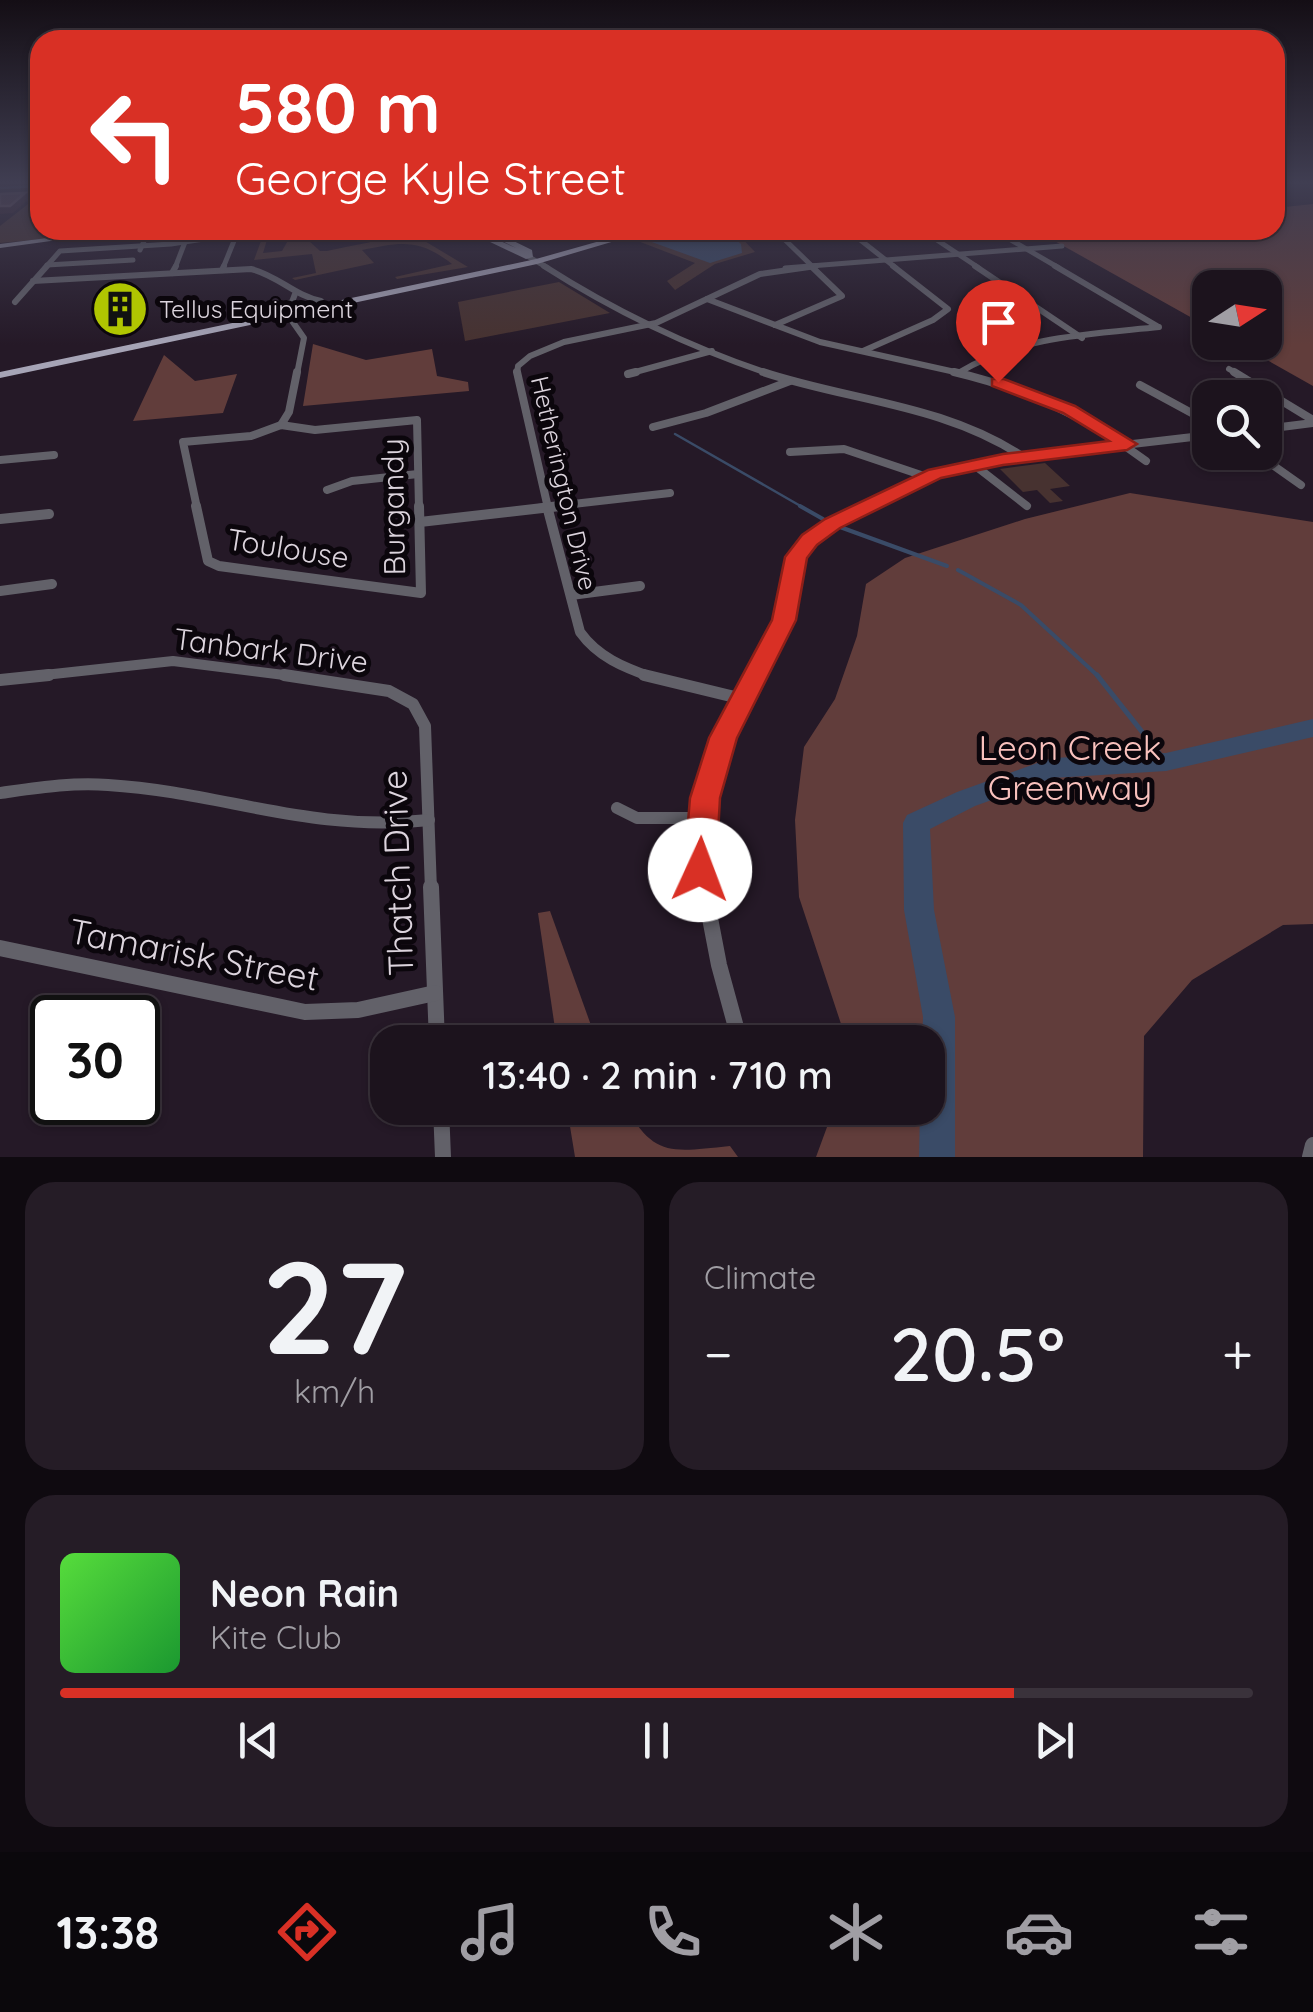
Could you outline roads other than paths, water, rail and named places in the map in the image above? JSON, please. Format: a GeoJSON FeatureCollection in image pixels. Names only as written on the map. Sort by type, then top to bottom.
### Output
{"type":"FeatureCollection","features":[{"type":"Feature","properties":{"kind":"main road"},"geometry":{"type":"LineString","coordinates":[[0,368],[533,259],[593,240]]}},
{"type":"Feature","properties":{"kind":"main road"},"geometry":{"type":"LineString","coordinates":[[0,376],[608,240]]}},
{"type":"Feature","properties":{"kind":"street"},"geometry":{"type":"LineString","coordinates":[[0,246],[48,240]]}},
{"type":"Feature","properties":{"kind":"street"},"geometry":{"type":"LineString","coordinates":[[123,276],[144,240]]}},
{"type":"Feature","properties":{"kind":"street"},"geometry":{"type":"LineString","coordinates":[[15,302],[58,252],[196,240]]}},
{"type":"Feature","properties":{"kind":"street"},"geometry":{"type":"LineString","coordinates":[[222,270],[235,240]]}},
{"type":"Feature","properties":{"kind":"street"},"geometry":{"type":"LineString","coordinates":[[490,240],[533,259],[602,304],[712,351],[791,380],[941,416],[986,434],[1023,457]]}},
{"type":"Feature","properties":{"kind":"street"},"geometry":{"type":"LineString","coordinates":[[505,240],[529,252],[533,259]]}},
{"type":"Feature","properties":{"kind":"street"},"geometry":{"type":"LineString","coordinates":[[775,325],[842,296],[786,240]]}},
{"type":"Feature","properties":{"kind":"street"},"geometry":{"type":"LineString","coordinates":[[861,240],[948,312],[863,351]]}},
{"type":"Feature","properties":{"kind":"street"},"geometry":{"type":"LineString","coordinates":[[936,240],[1082,338]]}},
{"type":"Feature","properties":{"kind":"street"},"geometry":{"type":"LineString","coordinates":[[960,372],[1005,350],[1159,327],[1012,240]]}},
{"type":"Feature","properties":{"kind":"street"},"geometry":{"type":"LineString","coordinates":[[172,273],[187,245],[185,242]]}},
{"type":"Feature","properties":{"kind":"street","name":"Hetherington Drive"},"geometry":{"type":"LineString","coordinates":[[743,698],[641,673],[606,659],[581,636],[516,376],[518,366],[545,349],[650,325],[758,274],[813,265],[1062,246]]}},
{"type":"Feature","properties":{"kind":"street"},"geometry":{"type":"LineString","coordinates":[[47,264],[133,260]]}},
{"type":"Feature","properties":{"kind":"street"},"geometry":{"type":"LineString","coordinates":[[33,280],[278,269]]}},
{"type":"Feature","properties":{"kind":"street"},"geometry":{"type":"LineString","coordinates":[[269,272],[295,294],[321,301]]}},
{"type":"Feature","properties":{"kind":"street"},"geometry":{"type":"LineString","coordinates":[[246,316],[292,302],[295,294]]}},
{"type":"Feature","properties":{"kind":"street"},"geometry":{"type":"LineString","coordinates":[[707,300],[821,342],[960,372],[1046,399],[1092,421],[1146,461]]}},
{"type":"Feature","properties":{"kind":"street"},"geometry":{"type":"LineString","coordinates":[[281,424],[289,412],[304,338],[286,312]]}},
{"type":"Feature","properties":{"kind":"street"},"geometry":{"type":"LineString","coordinates":[[628,374],[712,351]]}},
{"type":"Feature","properties":{"kind":"street"},"geometry":{"type":"LineString","coordinates":[[1230,369],[1313,422]]}},
{"type":"Feature","properties":{"kind":"street"},"geometry":{"type":"LineString","coordinates":[[653,427],[706,413],[791,380]]}},
{"type":"Feature","properties":{"kind":"street"},"geometry":{"type":"LineString","coordinates":[[1140,385],[1192,412]]}},
{"type":"Feature","properties":{"kind":"street","name":"Burgandy"},"geometry":{"type":"LineString","coordinates":[[315,430],[417,420],[422,592]]}},
{"type":"Feature","properties":{"kind":"street"},"geometry":{"type":"LineString","coordinates":[[1282,426],[1313,422]]}},
{"type":"Feature","properties":{"kind":"street"},"geometry":{"type":"LineString","coordinates":[[252,436],[281,424],[315,430]]}},
{"type":"Feature","properties":{"kind":"street"},"geometry":{"type":"LineString","coordinates":[[252,436],[315,430]]}},
{"type":"Feature","properties":{"kind":"street","name":"Toulouse"},"geometry":{"type":"LineString","coordinates":[[252,436],[182,442],[210,564],[422,592]]}},
{"type":"Feature","properties":{"kind":"street"},"geometry":{"type":"LineString","coordinates":[[735,1025],[704,912],[700,870],[702,818],[723,738],[784,620],[796,557],[802,548],[832,523],[927,477],[974,464],[1192,437]]}},
{"type":"Feature","properties":{"kind":"street"},"geometry":{"type":"LineString","coordinates":[[790,452],[820,446],[858,449],[927,477]]}},
{"type":"Feature","properties":{"kind":"street"},"geometry":{"type":"LineString","coordinates":[[0,460],[54,455]]}},
{"type":"Feature","properties":{"kind":"street"},"geometry":{"type":"LineString","coordinates":[[974,464],[1027,506]]}},
{"type":"Feature","properties":{"kind":"street"},"geometry":{"type":"LineString","coordinates":[[1280,470],[1301,485]]}},
{"type":"Feature","properties":{"kind":"street"},"geometry":{"type":"LineString","coordinates":[[327,490],[352,481],[418,474]]}},
{"type":"Feature","properties":{"kind":"street"},"geometry":{"type":"LineString","coordinates":[[420,522],[670,493]]}},
{"type":"Feature","properties":{"kind":"street"},"geometry":{"type":"LineString","coordinates":[[0,519],[49,514]]}},
{"type":"Feature","properties":{"kind":"street"},"geometry":{"type":"LineString","coordinates":[[0,590],[52,584]]}},
{"type":"Feature","properties":{"kind":"street"},"geometry":{"type":"LineString","coordinates":[[570,595],[640,586]]}},
{"type":"Feature","properties":{"kind":"street","name":"Tanbark Drive"},"geometry":{"type":"LineString","coordinates":[[0,680],[130,663],[199,662],[388,691],[413,704]]}},
{"type":"Feature","properties":{"kind":"street","name":"Thatch Drive"},"geometry":{"type":"LineString","coordinates":[[413,704],[424,726],[437,1025]]}},
{"type":"Feature","properties":{"kind":"street"},"geometry":{"type":"LineString","coordinates":[[0,793],[96,784],[342,825],[384,826],[429,820]]}},
{"type":"Feature","properties":{"kind":"street"},"geometry":{"type":"LineString","coordinates":[[616,808],[637,818],[702,818]]}},
{"type":"Feature","properties":{"kind":"street","name":"Tamarisk Street"},"geometry":{"type":"LineString","coordinates":[[0,948],[305,1012],[358,1010],[435,993]]}},
{"type":"Feature","properties":{"kind":"street"},"geometry":{"type":"LineString","coordinates":[[442,1125],[443,1157]]}},
{"type":"Feature","properties":{"kind":"street"},"geometry":{"type":"LineString","coordinates":[[1310,1157],[1313,1144]]}},
{"type":"Feature","properties":{"kind":"water"},"geometry":{"type":"Polygon","coordinates":[[[736,240],[742,253],[710,263],[649,241],[736,240]]]}},
{"type":"Feature","properties":{"kind":"waterway"},"geometry":{"type":"LineString","coordinates":[[675,434],[804,508]]}},
{"type":"Feature","properties":{"kind":"waterway"},"geometry":{"type":"LineString","coordinates":[[800,506],[823,519]]}},
{"type":"Feature","properties":{"kind":"waterway"},"geometry":{"type":"LineString","coordinates":[[840,527],[947,566]]}},
{"type":"Feature","properties":{"kind":"waterway"},"geometry":{"type":"LineString","coordinates":[[958,570],[1021,605],[1097,676]]}},
{"type":"Feature","properties":{"kind":"waterway"},"geometry":{"type":"LineString","coordinates":[[1097,676],[1166,762]]}},
{"type":"Feature","properties":{"kind":"waterway"},"geometry":{"type":"LineString","coordinates":[[937,1157],[939,1017],[919,910],[916,823],[966,799],[1051,768],[1166,762],[1313,728]]}},
{"type":"Feature","properties":{"kind":"place","name":"Tellus Equipment"},"geometry":{"type":"Point","coordinates":[120,309]}},
{"type":"Feature","properties":{"kind":"park label","name":"Leon Creek Greenway"},"geometry":{"type":"Point","coordinates":[1070,768]}}]}
